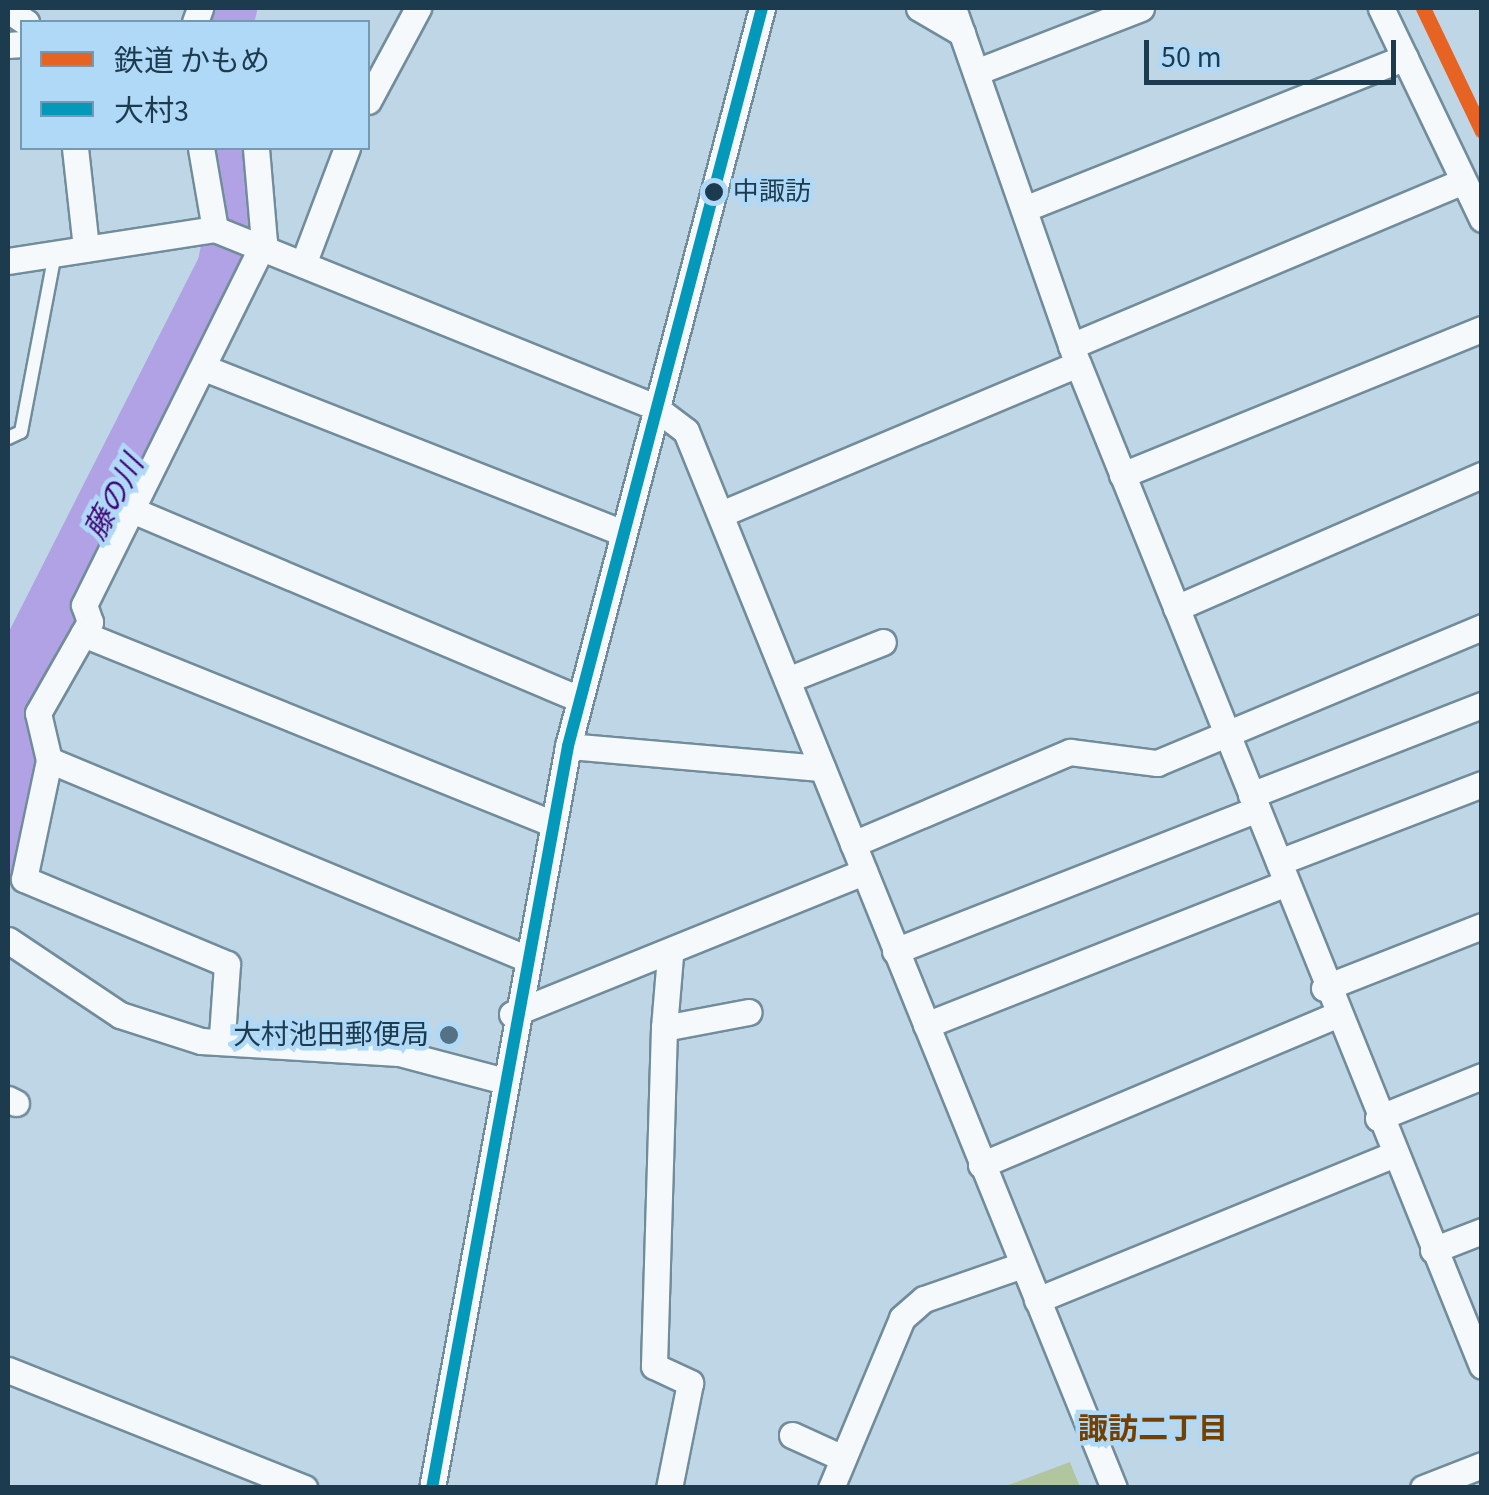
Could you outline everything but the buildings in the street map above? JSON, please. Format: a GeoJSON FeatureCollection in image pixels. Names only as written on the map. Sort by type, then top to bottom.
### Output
{"type":"FeatureCollection","features":[{"type":"Feature","properties":{"kind":"street"},"geometry":{"type":"LineString","coordinates":[[370,97],[418,8]]}},
{"type":"Feature","properties":{"kind":"street"},"geometry":{"type":"LineString","coordinates":[[432,1488],[512,1014],[568,746],[653,406],[762,8]]}},
{"type":"Feature","properties":{"kind":"street"},"geometry":{"type":"LineString","coordinates":[[920,8],[962,32]]}},
{"type":"Feature","properties":{"kind":"street"},"geometry":{"type":"LineString","coordinates":[[953,8],[1074,355],[1282,872],[1334,1016],[1482,1366]]}},
{"type":"Feature","properties":{"kind":"street"},"geometry":{"type":"LineString","coordinates":[[976,72],[1141,8]]}},
{"type":"Feature","properties":{"kind":"street"},"geometry":{"type":"LineString","coordinates":[[1381,8],[1482,219]]}},
{"type":"Feature","properties":{"kind":"street"},"geometry":{"type":"LineString","coordinates":[[1024,209],[1405,57]]}},
{"type":"Feature","properties":{"kind":"street"},"geometry":{"type":"LineString","coordinates":[[76,150],[86,248]]}},
{"type":"Feature","properties":{"kind":"street"},"geometry":{"type":"LineString","coordinates":[[202,150],[216,230]]}},
{"type":"Feature","properties":{"kind":"street"},"geometry":{"type":"LineString","coordinates":[[222,1036],[226,964],[24,879],[49,760],[38,713],[83,634],[84,605],[207,369],[263,242],[256,150]]}},
{"type":"Feature","properties":{"kind":"street"},"geometry":{"type":"LineString","coordinates":[[304,258],[345,150]]}},
{"type":"Feature","properties":{"kind":"street"},"geometry":{"type":"LineString","coordinates":[[721,514],[1463,182]]}},
{"type":"Feature","properties":{"kind":"street"},"geometry":{"type":"LineString","coordinates":[[8,261],[216,230],[304,258],[653,406],[686,431],[1114,1488]]}},
{"type":"Feature","properties":{"kind":"street"},"geometry":{"type":"LineString","coordinates":[[1122,475],[1482,330]]}},
{"type":"Feature","properties":{"kind":"street"},"geometry":{"type":"LineString","coordinates":[[207,369],[621,532]]}},
{"type":"Feature","properties":{"kind":"street"},"geometry":{"type":"LineString","coordinates":[[1176,608],[1482,475]]}},
{"type":"Feature","properties":{"kind":"street"},"geometry":{"type":"LineString","coordinates":[[132,510],[579,699]]}},
{"type":"Feature","properties":{"kind":"street"},"geometry":{"type":"LineString","coordinates":[[853,844],[1070,752],[1157,763],[1225,730],[1482,628]]}},
{"type":"Feature","properties":{"kind":"street"},"geometry":{"type":"LineString","coordinates":[[83,634],[551,823]]}},
{"type":"Feature","properties":{"kind":"street"},"geometry":{"type":"LineString","coordinates":[[787,680],[882,642]]}},
{"type":"Feature","properties":{"kind":"street"},"geometry":{"type":"LineString","coordinates":[[896,951],[1482,705]]}},
{"type":"Feature","properties":{"kind":"street"},"geometry":{"type":"LineString","coordinates":[[568,746],[822,768]]}},
{"type":"Feature","properties":{"kind":"street"},"geometry":{"type":"LineString","coordinates":[[49,760],[523,957]]}},
{"type":"Feature","properties":{"kind":"street"},"geometry":{"type":"LineString","coordinates":[[926,1026],[1482,784]]}},
{"type":"Feature","properties":{"kind":"street"},"geometry":{"type":"LineString","coordinates":[[512,1014],[670,956],[864,872]]}},
{"type":"Feature","properties":{"kind":"street"},"geometry":{"type":"LineString","coordinates":[[1324,988],[1482,926]]}},
{"type":"Feature","properties":{"kind":"street"},"geometry":{"type":"LineString","coordinates":[[8,940],[120,1015],[200,1040],[222,1036],[399,1053],[501,1080]]}},
{"type":"Feature","properties":{"kind":"street"},"geometry":{"type":"LineString","coordinates":[[669,1488],[690,1383],[654,1366],[664,1028],[670,956]]}},
{"type":"Feature","properties":{"kind":"street"},"geometry":{"type":"LineString","coordinates":[[664,1028],[749,1012]]}},
{"type":"Feature","properties":{"kind":"street"},"geometry":{"type":"LineString","coordinates":[[982,1165],[1334,1016]]}},
{"type":"Feature","properties":{"kind":"street"},"geometry":{"type":"LineString","coordinates":[[1378,1118],[1482,1076]]}},
{"type":"Feature","properties":{"kind":"street"},"geometry":{"type":"LineString","coordinates":[[1037,1300],[1393,1155]]}},
{"type":"Feature","properties":{"kind":"street"},"geometry":{"type":"LineString","coordinates":[[1433,1250],[1482,1231]]}},
{"type":"Feature","properties":{"kind":"street"},"geometry":{"type":"LineString","coordinates":[[831,1488],[902,1318],[924,1298],[1022,1265]]}},
{"type":"Feature","properties":{"kind":"street"},"geometry":{"type":"LineString","coordinates":[[8,1370],[304,1488]]}},
{"type":"Feature","properties":{"kind":"street"},"geometry":{"type":"LineString","coordinates":[[792,1434],[843,1458]]}},
{"type":"Feature","properties":{"kind":"street"},"geometry":{"type":"LineString","coordinates":[[1424,1488],[1482,1465]]}},
{"type":"Feature","properties":{"kind":"lane"},"geometry":{"type":"LineString","coordinates":[[8,438],[21,432],[55,253]]}},
{"type":"Feature","properties":{"kind":"green space"},"geometry":{"type":"Polygon","coordinates":[[[1070,1462],[1080,1487],[1003,1487],[1070,1462]]]}},
{"type":"Feature","properties":{"kind":"waterway","name":"藤の川"},"geometry":{"type":"LineString","coordinates":[[223,20],[227,8]]}},
{"type":"Feature","properties":{"kind":"waterway","name":"藤の川"},"geometry":{"type":"LineString","coordinates":[[8,851],[19,778],[17,682],[227,268],[242,196],[233,150]]}},
{"type":"Feature","properties":{"kind":"rail line","name":"かもめ"},"geometry":{"type":"LineString","coordinates":[[1423,8],[1482,131]]}},
{"type":"Feature","properties":{"kind":"transit line","name":"大村3"},"geometry":{"type":"LineString","coordinates":[[432,1488],[568,746],[762,8]]}},
{"type":"Feature","properties":{"kind":"place","name":"中諏訪"},"geometry":{"type":"Point","coordinates":[714,192]}},
{"type":"Feature","properties":{"kind":"place","name":"大村池田郵便局"},"geometry":{"type":"Point","coordinates":[449,1035]}},
{"type":"Feature","properties":{"kind":"district","name":"諏訪二丁目"},"geometry":{"type":"Point","coordinates":[1153,1430]}}]}
